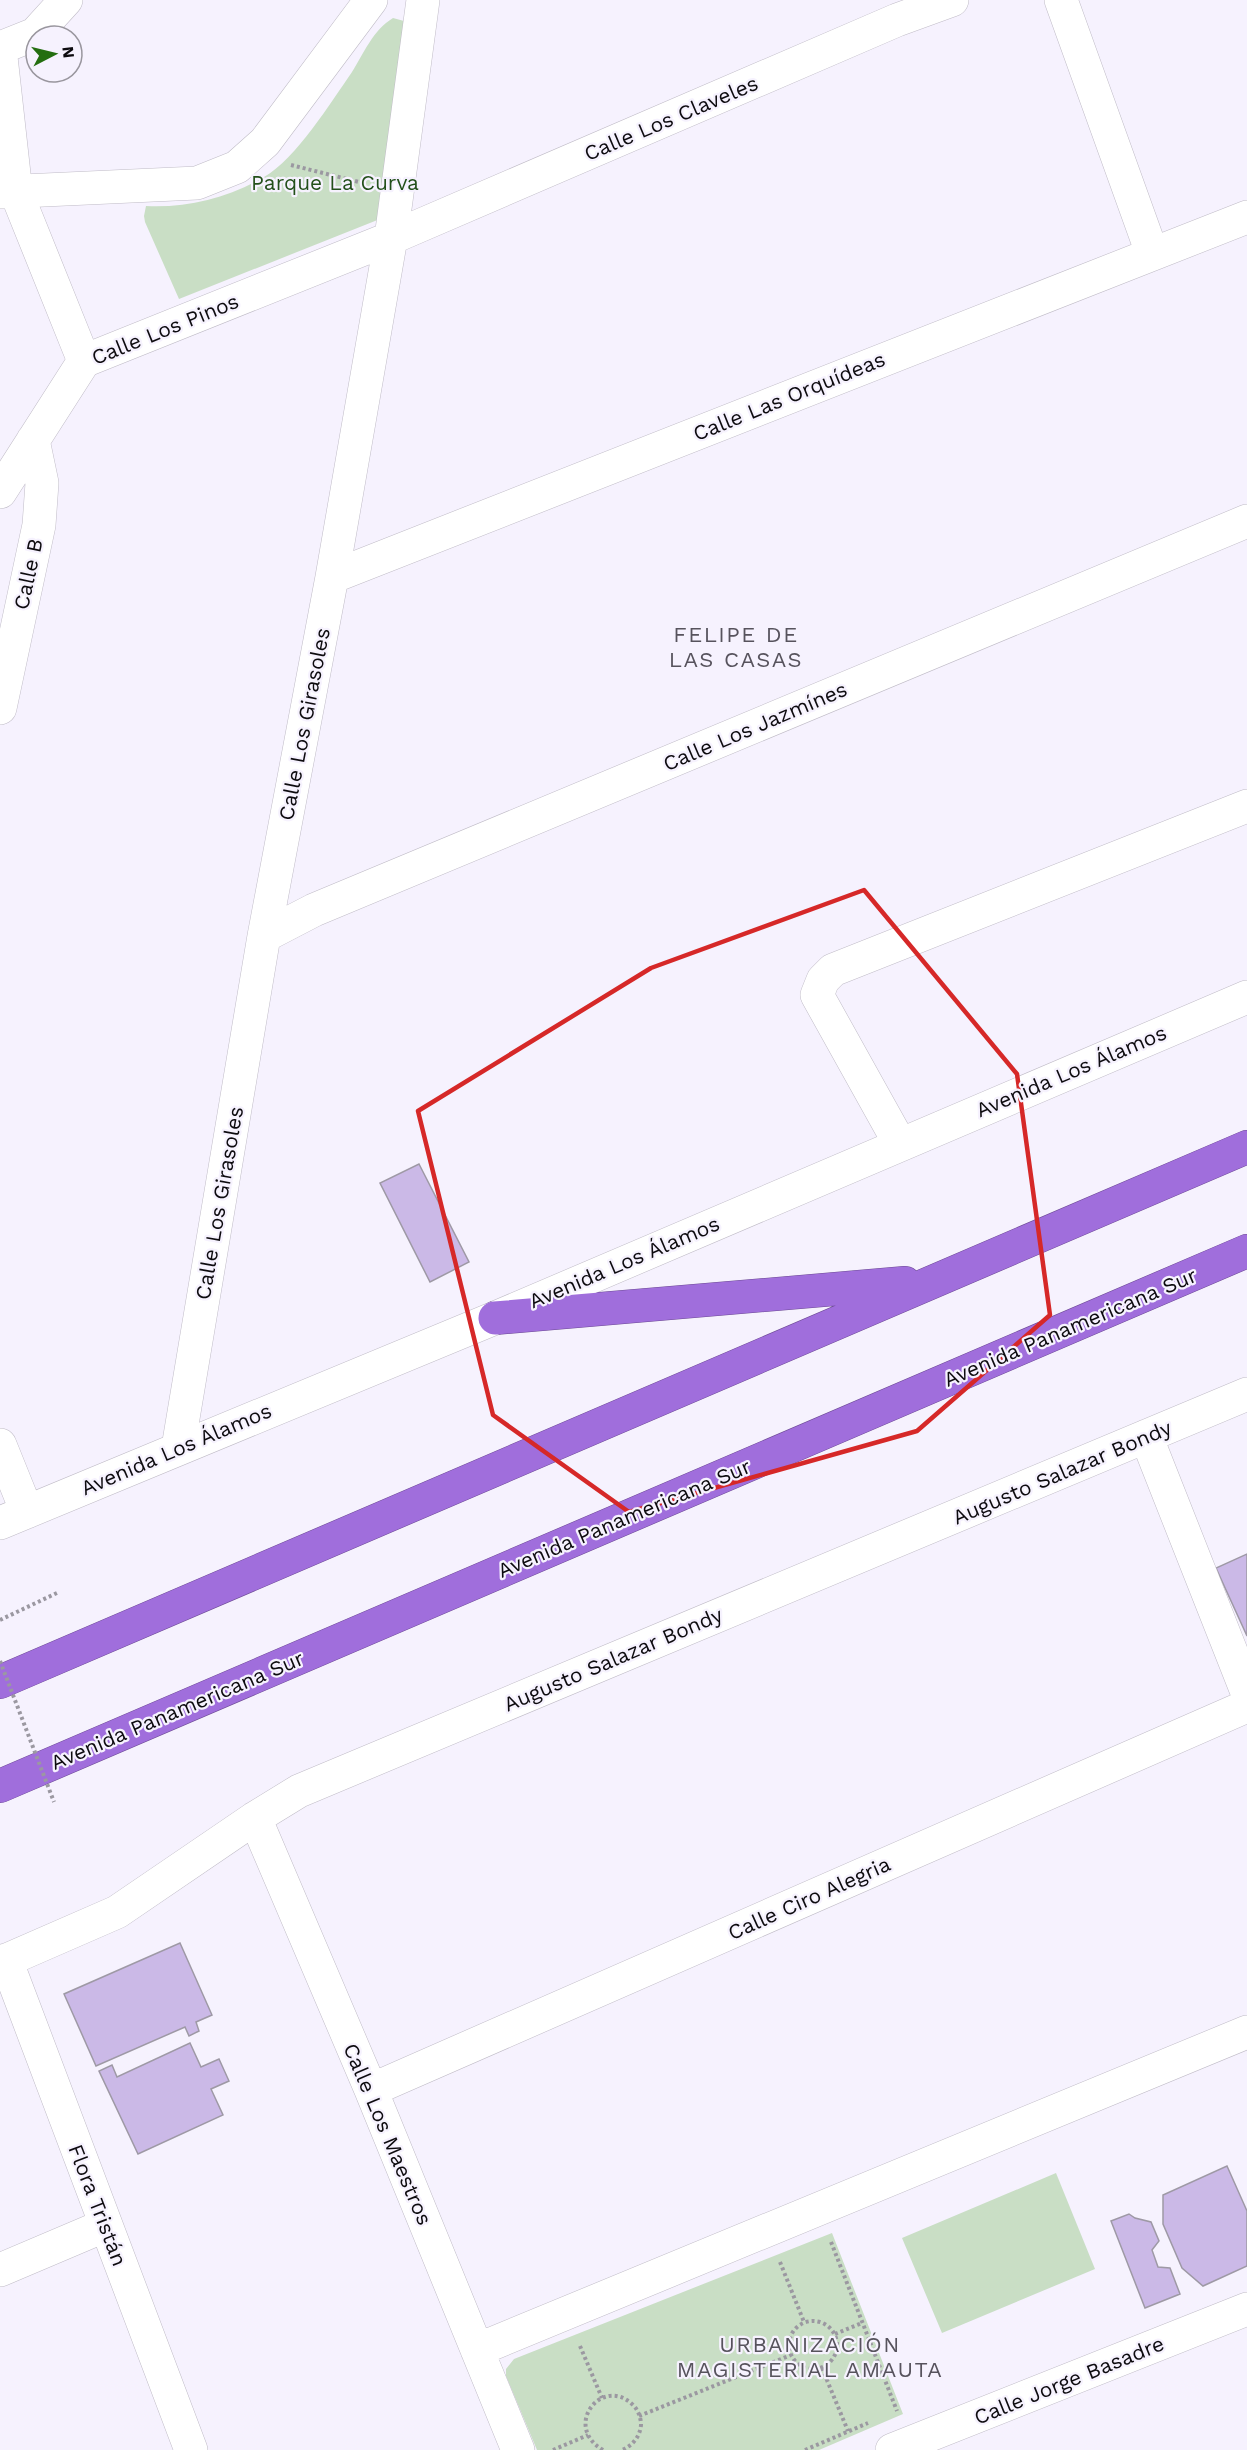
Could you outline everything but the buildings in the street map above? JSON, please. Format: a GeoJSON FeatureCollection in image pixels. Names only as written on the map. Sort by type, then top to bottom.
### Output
{"type":"FeatureCollection","features":[{"type":"Feature","properties":{"kind":"highway"},"geometry":{"type":"LineString","coordinates":[[0,1683],[1247,1147]]}},
{"type":"Feature","properties":{"kind":"highway","name":"Avenida Panamericana Sur"},"geometry":{"type":"LineString","coordinates":[[0,1786],[1247,1251]]}},
{"type":"Feature","properties":{"kind":"highway"},"geometry":{"type":"LineString","coordinates":[[495,1318],[934,1280]]}},
{"type":"Feature","properties":{"kind":"street"},"geometry":{"type":"LineString","coordinates":[[66,0],[35,34],[0,48],[8,192],[84,361]]}},
{"type":"Feature","properties":{"kind":"street","name":"Calle Los Claveles"},"geometry":{"type":"LineString","coordinates":[[391,238],[896,10],[952,0]]}},
{"type":"Feature","properties":{"kind":"street"},"geometry":{"type":"LineString","coordinates":[[1061,0],[1152,253]]}},
{"type":"Feature","properties":{"kind":"street"},"geometry":{"type":"LineString","coordinates":[[8,192],[197,183],[237,167],[265,142],[378,1],[410,8],[417,17],[422,14]]}},
{"type":"Feature","properties":{"kind":"street","name":"Calle Los Girasoles"},"geometry":{"type":"LineString","coordinates":[[178,1448],[264,936],[332,577],[391,238],[422,14]]}},
{"type":"Feature","properties":{"kind":"street","name":"Calle Las Orquídeas"},"geometry":{"type":"LineString","coordinates":[[332,577],[1247,217]]}},
{"type":"Feature","properties":{"kind":"street","name":"Calle Los Pinos"},"geometry":{"type":"LineString","coordinates":[[0,492],[84,361],[391,238]]}},
{"type":"Feature","properties":{"kind":"street","name":"Calle B"},"geometry":{"type":"LineString","coordinates":[[0,708],[39,525],[42,483],[33,440]]}},
{"type":"Feature","properties":{"kind":"street","name":"Calle Los Jazmínes"},"geometry":{"type":"LineString","coordinates":[[264,936],[314,910],[1247,521]]}},
{"type":"Feature","properties":{"kind":"street"},"geometry":{"type":"LineString","coordinates":[[900,1144],[817,995],[823,980],[833,970],[1247,806]]}},
{"type":"Feature","properties":{"kind":"street","name":"Avenida Los Álamos"},"geometry":{"type":"LineString","coordinates":[[14,1517],[495,1318],[1247,997]]}},
{"type":"Feature","properties":{"kind":"street","name":"Augusto Salazar Bondy"},"geometry":{"type":"LineString","coordinates":[[3,1962],[117,1912],[255,1818],[299,1791],[1247,1394]]}},
{"type":"Feature","properties":{"kind":"street"},"geometry":{"type":"LineString","coordinates":[[1146,1436],[1247,1692]]}},
{"type":"Feature","properties":{"kind":"street"},"geometry":{"type":"LineString","coordinates":[[0,1445],[14,1517]]}},
{"type":"Feature","properties":{"kind":"street","name":"Calle Ciro Alegria"},"geometry":{"type":"LineString","coordinates":[[370,2090],[1247,1706]]}},
{"type":"Feature","properties":{"kind":"street","name":"Calle Los Maestros"},"geometry":{"type":"LineString","coordinates":[[255,1818],[518,2450]]}},
{"type":"Feature","properties":{"kind":"street","name":"Flora Tristán"},"geometry":{"type":"LineString","coordinates":[[3,1962],[191,2450]]}},
{"type":"Feature","properties":{"kind":"street"},"geometry":{"type":"LineString","coordinates":[[477,2350],[1247,2032]]}},
{"type":"Feature","properties":{"kind":"street"},"geometry":{"type":"LineString","coordinates":[[0,2270],[106,2225]]}},
{"type":"Feature","properties":{"kind":"street","name":"Calle Jorge Basadre"},"geometry":{"type":"LineString","coordinates":[[892,2450],[1247,2309]]}},
{"type":"Feature","properties":{"kind":"path"},"geometry":{"type":"LineString","coordinates":[[294,155],[288,164],[369,184]]}},
{"type":"Feature","properties":{"kind":"path"},"geometry":{"type":"LineString","coordinates":[[0,1620],[59,1592]]}},
{"type":"Feature","properties":{"kind":"path"},"geometry":{"type":"LineString","coordinates":[[0,1661],[54,1802]]}},
{"type":"Feature","properties":{"kind":"path"},"geometry":{"type":"LineString","coordinates":[[830,2240],[897,2411],[887,2415]]}},
{"type":"Feature","properties":{"kind":"path"},"geometry":{"type":"LineString","coordinates":[[780,2260],[804,2322]]}},
{"type":"Feature","properties":{"kind":"path"},"geometry":{"type":"LineString","coordinates":[[804,2322],[824,2323],[835,2334],[837,2342],[834,2358],[822,2368],[806,2368],[799,2365],[791,2355],[789,2343],[791,2336],[795,2328],[804,2322]]}},
{"type":"Feature","properties":{"kind":"path"},"geometry":{"type":"LineString","coordinates":[[835,2334],[862,2323]]}},
{"type":"Feature","properties":{"kind":"path"},"geometry":{"type":"LineString","coordinates":[[577,2339],[602,2398]]}},
{"type":"Feature","properties":{"kind":"path"},"geometry":{"type":"LineString","coordinates":[[639,2416],[791,2355]]}},
{"type":"Feature","properties":{"kind":"path"},"geometry":{"type":"LineString","coordinates":[[822,2368],[848,2431]]}},
{"type":"Feature","properties":{"kind":"path"},"geometry":{"type":"LineString","coordinates":[[603,2450],[595,2445],[588,2435],[585,2421],[593,2404],[602,2398],[611,2396],[629,2401],[636,2408],[639,2416],[639,2434],[634,2442],[622,2450]]}},
{"type":"Feature","properties":{"kind":"path"},"geometry":{"type":"LineString","coordinates":[[805,2450],[878,2419]]}},
{"type":"Feature","properties":{"kind":"path"},"geometry":{"type":"LineString","coordinates":[[553,2450],[588,2435]]}},
{"type":"Feature","properties":{"kind":"highlighted area"},"geometry":{"type":"Polygon","coordinates":[[[864,890],[1017,1074],[1050,1315],[917,1431],[629,1512],[493,1415],[418,1111],[651,968],[864,890]]]}},
{"type":"Feature","properties":{"kind":"green space","name":"Parque La Curva"},"geometry":{"type":"Polygon","coordinates":[[[393,18],[404,21],[380,219],[179,299],[145,222],[146,206],[177,205],[222,196],[276,169],[312,129],[352,72],[374,35],[393,18]]]}},
{"type":"Feature","properties":{"kind":"green space"},"geometry":{"type":"Polygon","coordinates":[[[1056,2173],[1095,2269],[942,2333],[902,2238],[1056,2173]]]}},
{"type":"Feature","properties":{"kind":"green space"},"geometry":{"type":"Polygon","coordinates":[[[832,2233],[903,2414],[819,2450],[537,2450],[506,2376],[506,2369],[514,2359],[832,2233]]]}},
{"type":"Feature","properties":{"kind":"district","name":"FELIPE DE LAS CASAS"},"geometry":{"type":"Point","coordinates":[736,646]}},
{"type":"Feature","properties":{"kind":"district","name":"URBANIZACIÓN MAGISTERIAL AMAUTA"},"geometry":{"type":"Point","coordinates":[810,2356]}}]}
